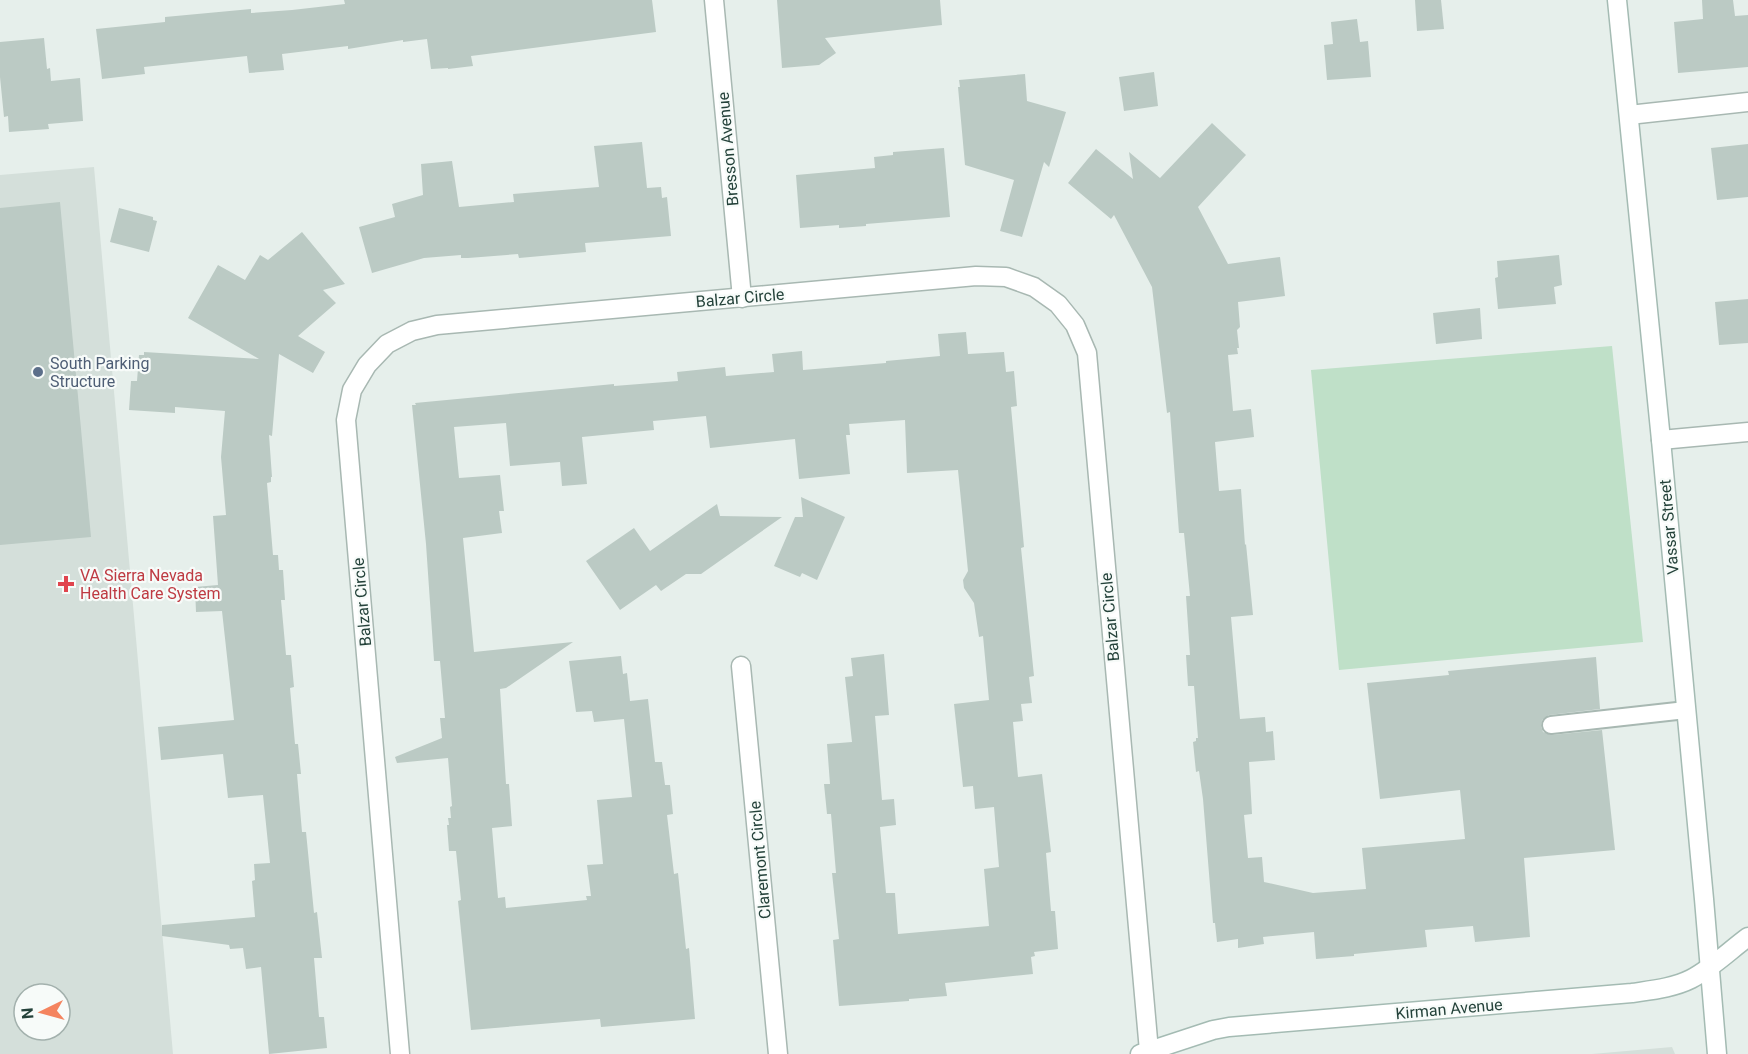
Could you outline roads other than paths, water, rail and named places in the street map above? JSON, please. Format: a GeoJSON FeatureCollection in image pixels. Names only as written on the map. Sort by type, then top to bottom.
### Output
{"type":"FeatureCollection","features":[{"type":"Feature","properties":{"kind":"street","name":"Bresson Avenue"},"geometry":{"type":"LineString","coordinates":[[714,0],[742,298]]}},
{"type":"Feature","properties":{"kind":"street","name":"Vassar Street"},"geometry":{"type":"LineString","coordinates":[[1617,0],[1661,440],[1717,1054]]}},
{"type":"Feature","properties":{"kind":"street"},"geometry":{"type":"LineString","coordinates":[[1629,115],[1748,102]]}},
{"type":"Feature","properties":{"kind":"street","name":"Balzar Circle"},"geometry":{"type":"LineString","coordinates":[[400,1054],[346,420],[352,390],[367,365],[387,344],[412,331],[438,325],[976,276],[1006,277],[1034,287],[1058,304],[1075,325],[1087,353],[1147,1053]]}},
{"type":"Feature","properties":{"kind":"street"},"geometry":{"type":"LineString","coordinates":[[1661,440],[1748,432]]}},
{"type":"Feature","properties":{"kind":"street","name":"Claremont Circle"},"geometry":{"type":"LineString","coordinates":[[741,666],[778,1054]]}},
{"type":"Feature","properties":{"kind":"street","name":"Kirman Avenue"},"geometry":{"type":"LineString","coordinates":[[1147,1053],[1213,1030],[1229,1027],[1640,992],[1690,979],[1748,937]]}},
{"type":"Feature","properties":{"kind":"lane"},"geometry":{"type":"LineString","coordinates":[[1551,725],[1686,710]]}},
{"type":"Feature","properties":{"kind":"place","name":"South Parking Structure"},"geometry":{"type":"Point","coordinates":[38,372]}},
{"type":"Feature","properties":{"kind":"place","name":"VA Sierra Nevada Health Care System"},"geometry":{"type":"Point","coordinates":[66,584]}}]}
